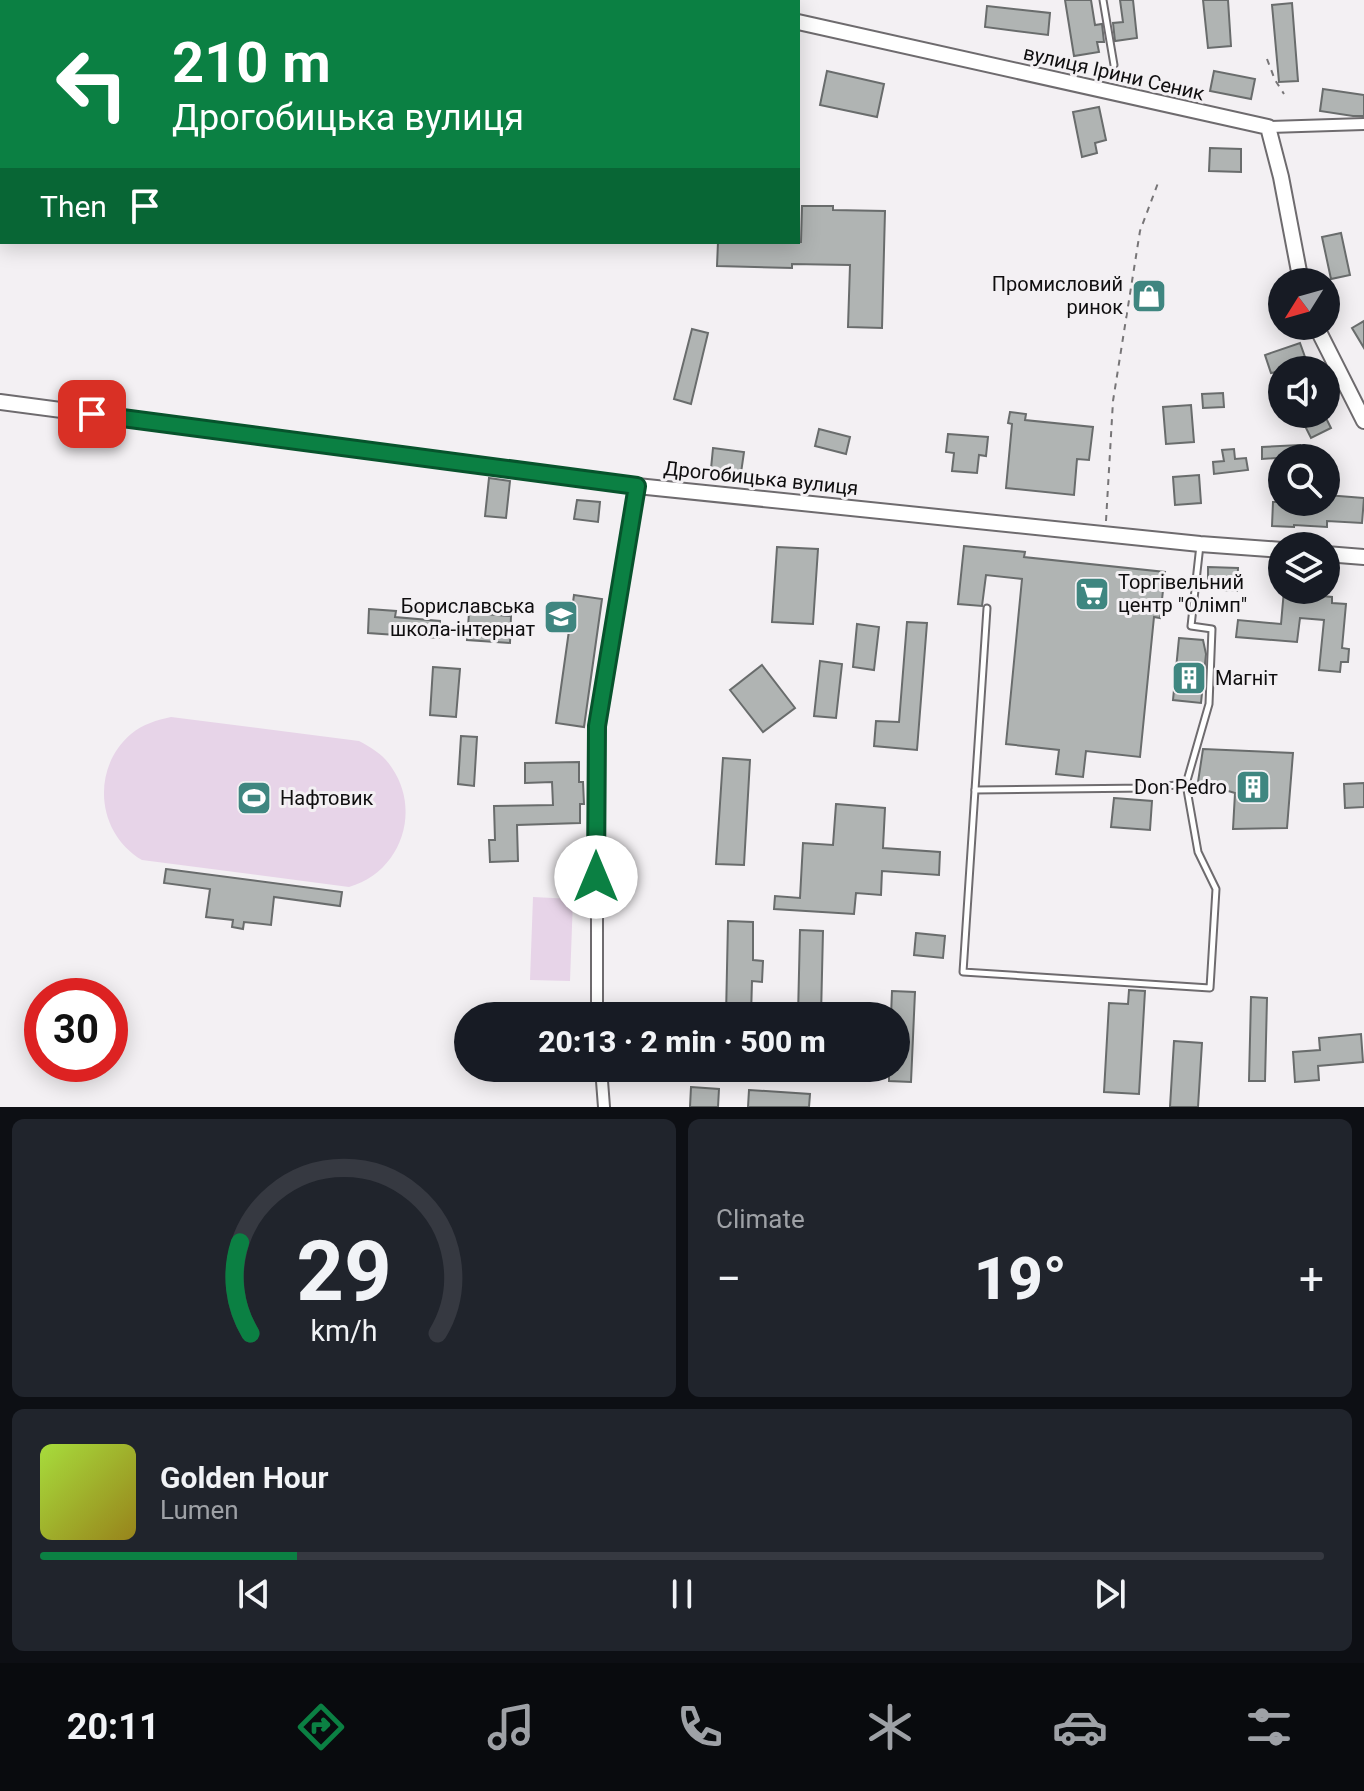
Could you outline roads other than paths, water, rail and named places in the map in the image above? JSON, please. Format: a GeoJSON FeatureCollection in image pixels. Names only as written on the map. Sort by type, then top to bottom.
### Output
{"type":"FeatureCollection","features":[{"type":"Feature","properties":{"kind":"main road","name":"вулиця Ірини Сеник"},"geometry":{"type":"LineString","coordinates":[[800,22],[1268,127]]}},
{"type":"Feature","properties":{"kind":"main road"},"geometry":{"type":"LineString","coordinates":[[1268,127],[1298,268]]}},
{"type":"Feature","properties":{"kind":"main road"},"geometry":{"type":"LineString","coordinates":[[1323,340],[1364,421]]}},
{"type":"Feature","properties":{"kind":"main road","name":"Дрогобицька вулиця"},"geometry":{"type":"LineString","coordinates":[[0,402],[637,486],[1268,549]]}},
{"type":"Feature","properties":{"kind":"main road"},"geometry":{"type":"LineString","coordinates":[[1340,555],[1364,557]]}},
{"type":"Feature","properties":{"kind":"street"},"geometry":{"type":"LineString","coordinates":[[1268,127],[1364,124]]}},
{"type":"Feature","properties":{"kind":"street"},"geometry":{"type":"LineString","coordinates":[[597,1002],[597,726],[637,486]]}},
{"type":"Feature","properties":{"kind":"street"},"geometry":{"type":"LineString","coordinates":[[602,1082],[604,1107]]}},
{"type":"Feature","properties":{"kind":"lane"},"geometry":{"type":"LineString","coordinates":[[1103,0],[1114,65]]}},
{"type":"Feature","properties":{"kind":"lane"},"geometry":{"type":"LineString","coordinates":[[987,608],[963,972],[1210,988],[1216,889],[1198,852],[1186,784],[1209,704],[1212,629],[1191,626],[1200,544]]}},
{"type":"Feature","properties":{"kind":"lane"},"geometry":{"type":"LineString","coordinates":[[975,790],[1147,788],[1186,784]]}},
{"type":"Feature","properties":{"kind":"place","name":"Промисловий ринок"},"geometry":{"type":"Point","coordinates":[1149,296]}},
{"type":"Feature","properties":{"kind":"place","name":"Торгівельний центр \"Олімп\""},"geometry":{"type":"Point","coordinates":[1092,594]}},
{"type":"Feature","properties":{"kind":"place","name":"Бориславська школа-інтернат"},"geometry":{"type":"Point","coordinates":[561,617]}},
{"type":"Feature","properties":{"kind":"place","name":"Магніт"},"geometry":{"type":"Point","coordinates":[1189,678]}},
{"type":"Feature","properties":{"kind":"place","name":"Don Pedro"},"geometry":{"type":"Point","coordinates":[1253,787]}},
{"type":"Feature","properties":{"kind":"place","name":"Нафтовик"},"geometry":{"type":"Point","coordinates":[254,798]}}]}
